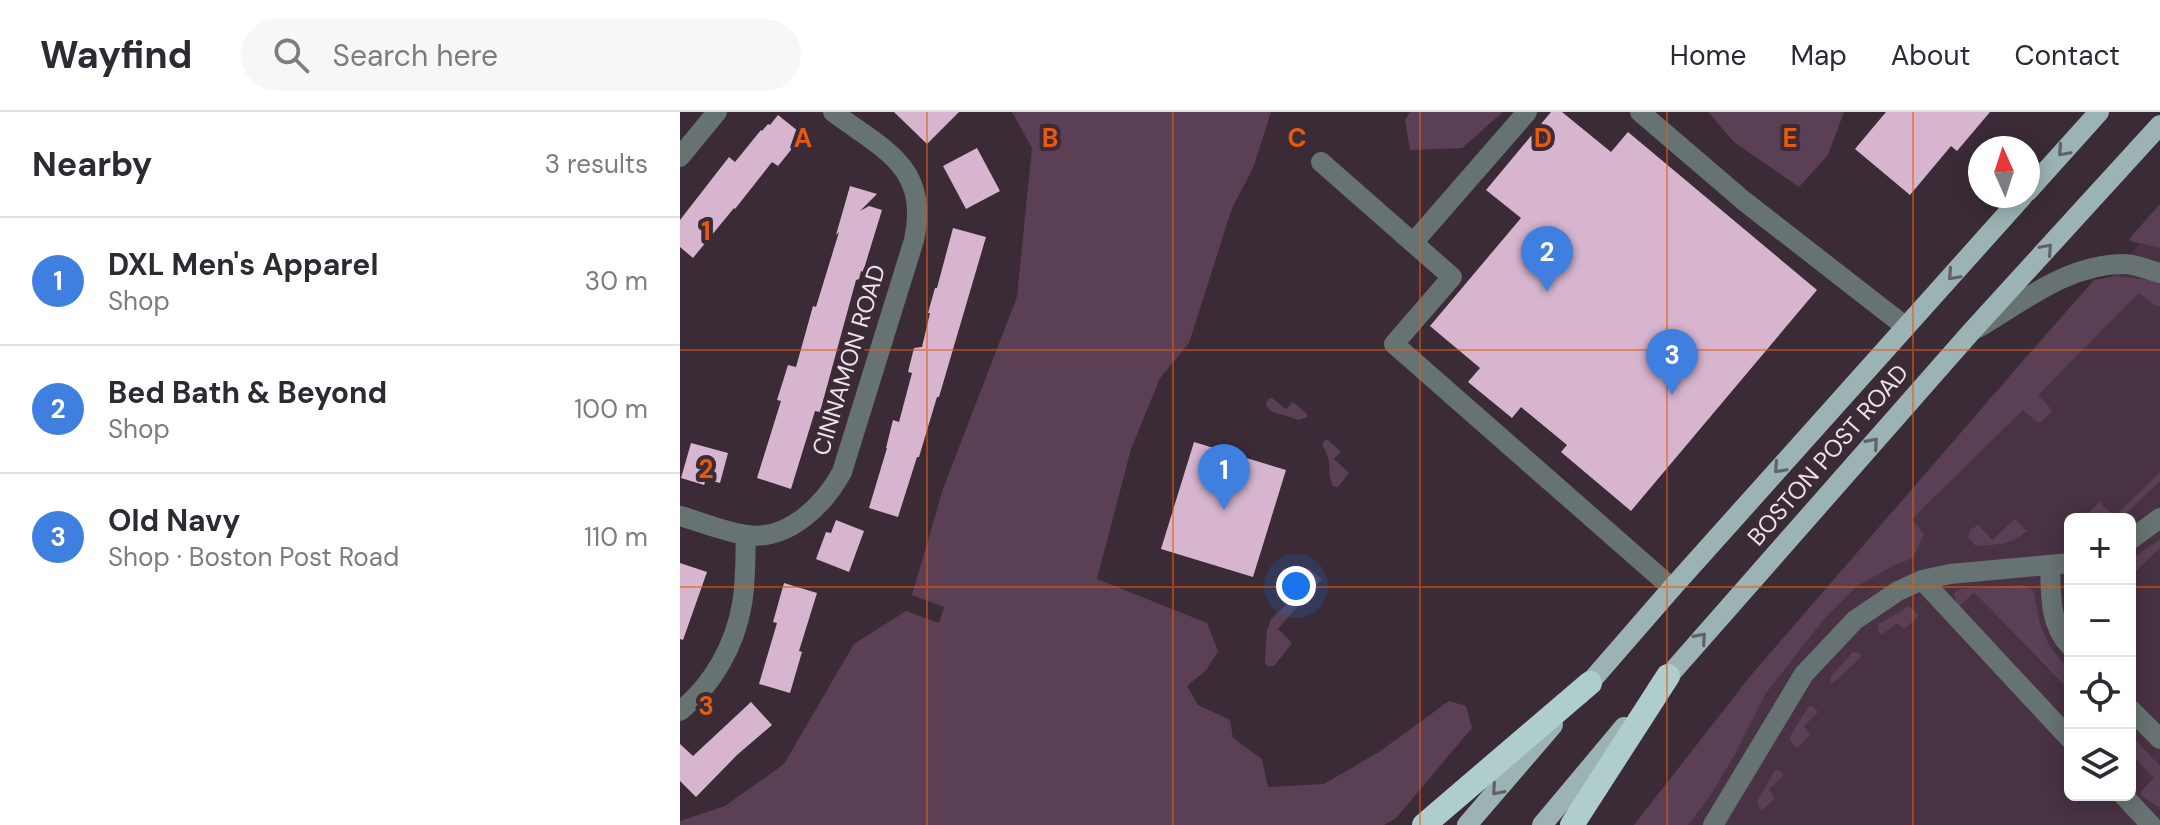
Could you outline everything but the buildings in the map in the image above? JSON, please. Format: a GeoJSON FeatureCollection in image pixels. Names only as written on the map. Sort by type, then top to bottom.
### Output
{"type":"FeatureCollection","features":[{"type":"Feature","properties":{"kind":"highway"},"geometry":{"type":"LineString","coordinates":[[1572,825],[1668,676]]}},
{"type":"Feature","properties":{"kind":"highway"},"geometry":{"type":"LineString","coordinates":[[1424,825],[1590,683]]}},
{"type":"Feature","properties":{"kind":"main road"},"geometry":{"type":"LineString","coordinates":[[2040,178],[2099,112]]}},
{"type":"Feature","properties":{"kind":"main road","name":"BOSTON POST ROAD"},"geometry":{"type":"LineString","coordinates":[[1542,825],[1668,676],[1971,332],[2160,125]]}},
{"type":"Feature","properties":{"kind":"main road","name":"BOSTON POST ROAD"},"geometry":{"type":"LineString","coordinates":[[1467,825],[1672,588],[2012,208]]}},
{"type":"Feature","properties":{"kind":"street"},"geometry":{"type":"LineString","coordinates":[[680,157],[717,112]]}},
{"type":"Feature","properties":{"kind":"street","name":"CINNAMON ROAD"},"geometry":{"type":"LineString","coordinates":[[680,516],[746,535],[773,533],[791,525],[818,506],[835,485],[849,452],[916,229],[917,205],[913,182],[908,174],[883,149],[833,112]]}},
{"type":"Feature","properties":{"kind":"street"},"geometry":{"type":"LineString","coordinates":[[1413,243],[1527,112]]}},
{"type":"Feature","properties":{"kind":"street"},"geometry":{"type":"LineString","coordinates":[[1640,112],[1744,201],[1906,327]]}},
{"type":"Feature","properties":{"kind":"street"},"geometry":{"type":"LineString","coordinates":[[1321,162],[1452,277],[1394,344],[1672,588]]}},
{"type":"Feature","properties":{"kind":"street"},"geometry":{"type":"LineString","coordinates":[[1971,332],[2032,293],[2089,269],[2126,264],[2160,273]]}},
{"type":"Feature","properties":{"kind":"street"},"geometry":{"type":"LineString","coordinates":[[2136,536],[2160,518]]}},
{"type":"Feature","properties":{"kind":"street"},"geometry":{"type":"LineString","coordinates":[[680,711],[704,687],[729,649],[742,603],[746,535]]}},
{"type":"Feature","properties":{"kind":"street"},"geometry":{"type":"LineString","coordinates":[[1713,825],[1804,674],[1855,620],[1898,591],[1922,580],[1950,574],[2060,564],[2051,603],[2055,622],[2064,640]]}},
{"type":"Feature","properties":{"kind":"street"},"geometry":{"type":"LineString","coordinates":[[1922,580],[2064,733]]}},
{"type":"Feature","properties":{"kind":"street"},"geometry":{"type":"LineString","coordinates":[[2136,715],[2160,739]]}},
{"type":"Feature","properties":{"kind":"street"},"geometry":{"type":"LineString","coordinates":[[2129,801],[2151,825]]}},
{"type":"Feature","properties":{"kind":"shaded area"},"geometry":{"type":"Polygon","coordinates":[[[1012,112],[1271,112],[1253,168],[1232,208],[1189,343],[1160,378],[1131,449],[1097,579],[1207,623],[1218,651],[1207,669],[1187,686],[1198,705],[1230,720],[1233,738],[1262,759],[1268,787],[1324,784],[1379,752],[1449,701],[1466,706],[1472,728],[1396,818],[1384,825],[680,825],[680,821],[725,806],[784,764],[854,644],[906,611],[939,623],[944,607],[912,595],[943,489],[1017,297],[1032,148],[1012,112]]]}},
{"type":"Feature","properties":{"kind":"shaded area"},"geometry":{"type":"Polygon","coordinates":[[[1410,112],[1503,112],[1462,148],[1410,150],[1405,120],[1410,112]]]}},
{"type":"Feature","properties":{"kind":"shaded area"},"geometry":{"type":"Polygon","coordinates":[[[1708,112],[1844,112],[1828,155],[1799,187],[1734,142],[1708,112]]]}},
{"type":"Feature","properties":{"kind":"shaded area"},"geometry":{"type":"Polygon","coordinates":[[[2160,204],[2160,248],[2130,241],[2130,238],[2160,204]]]}},
{"type":"Feature","properties":{"kind":"shaded area"},"geometry":{"type":"Polygon","coordinates":[[[2160,220],[2160,825],[1641,825],[2160,220]]]}},
{"type":"Feature","properties":{"kind":"shaded area"},"geometry":{"type":"Polygon","coordinates":[[[2115,276],[2160,284],[2160,306],[2139,293],[2038,395],[2051,409],[2041,422],[2023,410],[1912,519],[1924,534],[1913,558],[1857,586],[1824,619],[1766,693],[1734,756],[1688,825],[1634,825],[1752,674],[2028,355],[2094,280],[2115,276]]]}},
{"type":"Feature","properties":{"kind":"shaded area"},"geometry":{"type":"Polygon","coordinates":[[[1272,398],[1286,409],[1293,402],[1307,417],[1299,420],[1273,412],[1266,402],[1272,398]]]}},
{"type":"Feature","properties":{"kind":"shaded area"},"geometry":{"type":"Polygon","coordinates":[[[1325,440],[1341,452],[1334,459],[1349,473],[1338,487],[1333,486],[1331,481],[1328,457],[1322,445],[1325,440]]]}},
{"type":"Feature","properties":{"kind":"shaded area"},"geometry":{"type":"Polygon","coordinates":[[[2160,472],[2160,481],[2127,513],[2118,513],[2160,472]]]}},
{"type":"Feature","properties":{"kind":"shaded area"},"geometry":{"type":"Polygon","coordinates":[[[2099,502],[2112,513],[2089,513],[2099,502]]]}},
{"type":"Feature","properties":{"kind":"shaded area"},"geometry":{"type":"Polygon","coordinates":[[[2015,519],[2027,531],[2009,542],[1976,546],[1968,538],[1970,530],[1978,525],[1992,540],[2015,519]]]}},
{"type":"Feature","properties":{"kind":"shaded area"},"geometry":{"type":"Polygon","coordinates":[[[2160,539],[2160,548],[2136,571],[2136,556],[2160,539]]]}},
{"type":"Feature","properties":{"kind":"shaded area"},"geometry":{"type":"Polygon","coordinates":[[[1308,568],[1322,579],[1278,629],[1292,643],[1275,665],[1269,667],[1265,658],[1271,619],[1296,595],[1308,568]]]}},
{"type":"Feature","properties":{"kind":"shaded area"},"geometry":{"type":"Polygon","coordinates":[[[2029,587],[2034,592],[2040,624],[2050,647],[2064,664],[2064,685],[1974,592],[1960,606],[1956,604],[1954,593],[1961,589],[2029,587]]]}},
{"type":"Feature","properties":{"kind":"shaded area"},"geometry":{"type":"Polygon","coordinates":[[[1909,606],[1919,616],[1904,629],[1897,623],[1881,635],[1877,630],[1879,624],[1909,606]]]}},
{"type":"Feature","properties":{"kind":"shaded area"},"geometry":{"type":"Polygon","coordinates":[[[1853,652],[1861,657],[1831,683],[1831,676],[1853,652]]]}},
{"type":"Feature","properties":{"kind":"shaded area"},"geometry":{"type":"Polygon","coordinates":[[[1812,706],[1818,712],[1804,726],[1810,735],[1795,747],[1790,740],[1791,735],[1808,707],[1812,706]]]}},
{"type":"Feature","properties":{"kind":"shaded area"},"geometry":{"type":"Polygon","coordinates":[[[2136,740],[2160,766],[2160,808],[2141,796],[2141,791],[2154,778],[2136,759],[2136,740]]]}},
{"type":"Feature","properties":{"kind":"shaded area"},"geometry":{"type":"Polygon","coordinates":[[[1778,770],[1783,776],[1769,789],[1775,798],[1760,810],[1757,802],[1774,771],[1778,770]]]}},
{"type":"Feature","properties":{"kind":"place","name":"Bed Bath & Beyond"},"geometry":{"type":"Point","coordinates":[1547,292]}},
{"type":"Feature","properties":{"kind":"place","name":"Old Navy"},"geometry":{"type":"Point","coordinates":[1672,395]}},
{"type":"Feature","properties":{"kind":"place","name":"DXL Men's Apparel"},"geometry":{"type":"Point","coordinates":[1224,510]}}]}
